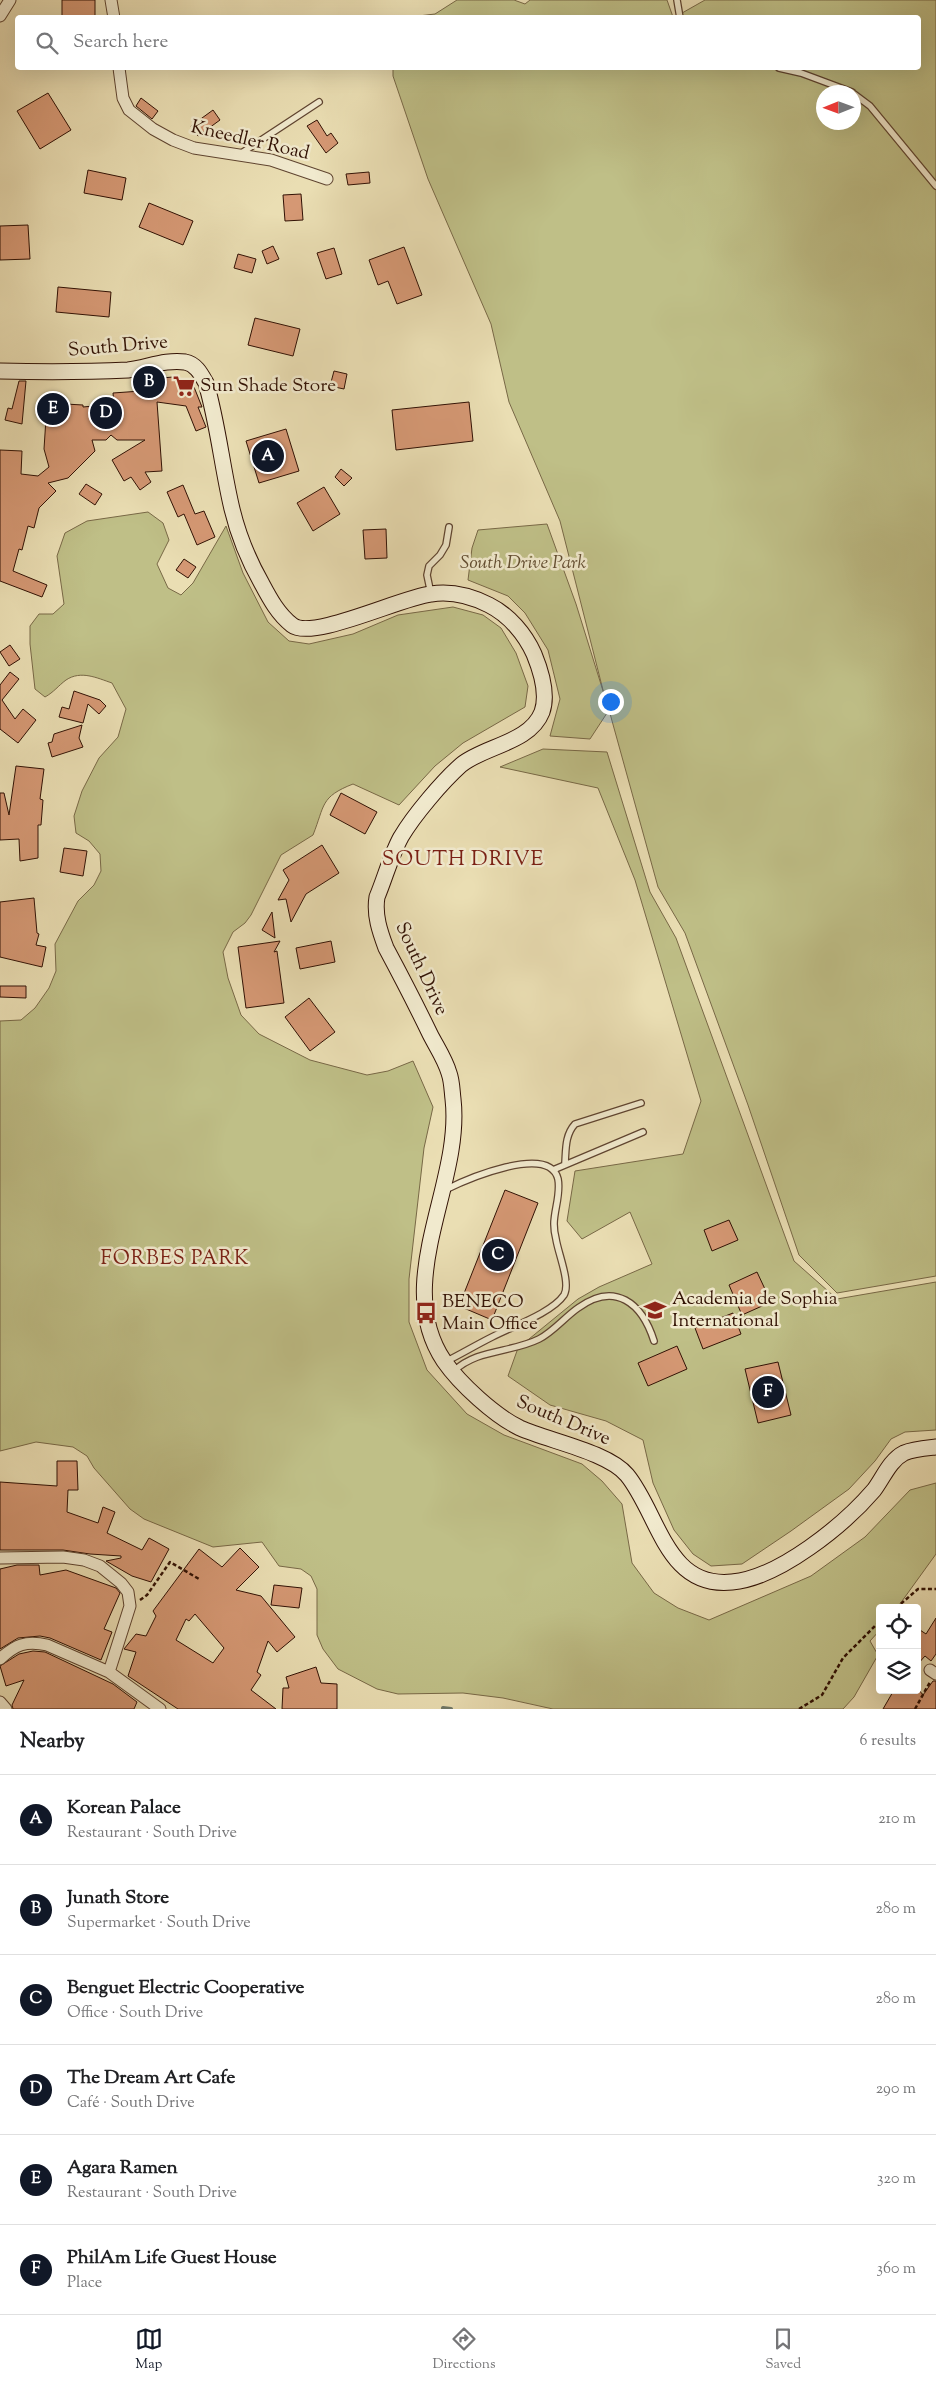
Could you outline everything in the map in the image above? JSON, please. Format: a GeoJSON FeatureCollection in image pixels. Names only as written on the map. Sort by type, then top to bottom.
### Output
{"type":"FeatureCollection","features":[{"type":"Feature","properties":{"kind":"main road","name":"South Drive"},"geometry":{"type":"LineString","coordinates":[[0,371],[80,372],[130,370],[169,362],[186,362],[198,369],[206,383],[232,510],[247,553],[270,599],[280,614],[294,627],[306,630],[349,620],[401,600],[431,594],[459,595],[480,600],[497,609],[511,620],[533,651],[541,670],[544,703],[535,724],[524,732],[463,764],[436,792],[401,837],[377,897],[375,907],[380,932],[450,1073],[454,1102],[451,1157],[430,1245],[424,1290],[428,1324],[435,1344],[450,1366],[469,1388],[505,1419],[521,1428],[608,1460],[626,1473],[640,1495],[672,1556],[692,1574],[713,1582],[732,1582],[754,1577],[782,1564],[822,1539],[856,1510],[876,1487],[888,1468],[904,1453],[936,1447]]}},
{"type":"Feature","properties":{"kind":"street"},"geometry":{"type":"LineString","coordinates":[[0,16],[10,0]]}},
{"type":"Feature","properties":{"kind":"street"},"geometry":{"type":"LineString","coordinates":[[111,0],[114,15]]}},
{"type":"Feature","properties":{"kind":"street","name":"Kneedler Road"},"geometry":{"type":"LineString","coordinates":[[118,70],[123,98],[130,110],[153,129],[173,140],[194,148],[271,160],[327,179]]}},
{"type":"Feature","properties":{"kind":"street"},"geometry":{"type":"LineString","coordinates":[[0,1558],[63,1557],[93,1562],[121,1583],[128,1592],[130,1606],[109,1672]]}},
{"type":"Feature","properties":{"kind":"street"},"geometry":{"type":"LineString","coordinates":[[0,1659],[18,1645],[37,1642],[109,1672],[160,1709]]}},
{"type":"Feature","properties":{"kind":"street"},"geometry":{"type":"LineString","coordinates":[[0,1702],[6,1709]]}},
{"type":"Feature","properties":{"kind":"lane"},"geometry":{"type":"LineString","coordinates":[[677,0],[680,15]]}},
{"type":"Feature","properties":{"kind":"lane"},"geometry":{"type":"LineString","coordinates":[[787,70],[801,73],[832,85]]}},
{"type":"Feature","properties":{"kind":"lane"},"geometry":{"type":"LineString","coordinates":[[861,99],[870,106],[936,186]]}},
{"type":"Feature","properties":{"kind":"lane"},"geometry":{"type":"LineString","coordinates":[[240,154],[319,102]]}},
{"type":"Feature","properties":{"kind":"lane"},"geometry":{"type":"LineString","coordinates":[[431,594],[427,575],[428,566],[440,555],[446,545],[448,527]]}},
{"type":"Feature","properties":{"kind":"lane"},"geometry":{"type":"LineString","coordinates":[[565,1163],[567,1138],[569,1131],[575,1124],[641,1103]]}},
{"type":"Feature","properties":{"kind":"lane"},"geometry":{"type":"LineString","coordinates":[[553,1170],[565,1163],[643,1132]]}},
{"type":"Feature","properties":{"kind":"lane"},"geometry":{"type":"LineString","coordinates":[[444,1190],[458,1183],[510,1166],[536,1163],[546,1165],[553,1170],[559,1186],[554,1225],[566,1281],[565,1294],[556,1302],[524,1323],[494,1336],[450,1366]]}},
{"type":"Feature","properties":{"kind":"lane"},"geometry":{"type":"LineString","coordinates":[[450,1366],[540,1338],[580,1306],[603,1296],[623,1297],[640,1313],[649,1327],[654,1341]]}},
{"type":"Feature","properties":{"kind":"path"},"geometry":{"type":"LineString","coordinates":[[130,1606],[147,1595],[170,1562],[199,1579]]}},
{"type":"Feature","properties":{"kind":"path"},"geometry":{"type":"LineString","coordinates":[[901,1604],[918,1589],[936,1589]]}},
{"type":"Feature","properties":{"kind":"path"},"geometry":{"type":"LineString","coordinates":[[799,1709],[822,1694],[843,1658],[876,1625]]}},
{"type":"Feature","properties":{"kind":"path"},"geometry":{"type":"LineString","coordinates":[[914,1709],[934,1672]]}},
{"type":"Feature","properties":{"kind":"green space"},"geometry":{"type":"Polygon","coordinates":[[[457,0],[514,0],[525,4],[530,0],[667,0],[672,15],[427,15],[435,14],[457,0]]]}},
{"type":"Feature","properties":{"kind":"green space","name":"South Drive Park"},"geometry":{"type":"Polygon","coordinates":[[[705,0],[936,0],[936,1276],[837,1293],[799,1255],[748,1105],[685,933],[658,887],[609,710],[590,739],[550,736],[560,699],[548,650],[525,613],[508,596],[468,580],[472,548],[478,530],[547,524],[576,604],[604,694],[560,521],[509,402],[491,324],[428,179],[393,76],[393,70],[921,70],[921,15],[679,15],[705,0]]]}},
{"type":"Feature","properties":{"kind":"green space"},"geometry":{"type":"Polygon","coordinates":[[[148,512],[163,523],[169,540],[157,564],[168,588],[181,595],[193,583],[226,526],[243,573],[268,622],[289,641],[309,644],[353,634],[398,615],[453,607],[483,615],[501,628],[516,653],[528,686],[525,707],[463,743],[435,766],[399,805],[353,784],[329,798],[322,809],[313,835],[281,855],[251,915],[245,923],[233,932],[223,952],[228,978],[241,1015],[259,1034],[310,1060],[367,1075],[388,1071],[413,1061],[433,1107],[424,1148],[409,1279],[409,1322],[427,1370],[467,1414],[504,1435],[582,1464],[602,1481],[622,1504],[632,1563],[654,1593],[678,1608],[709,1620],[811,1576],[865,1537],[910,1490],[936,1483],[936,1554],[900,1604],[876,1604],[876,1634],[870,1641],[876,1652],[876,1658],[854,1697],[843,1709],[553,1709],[503,1698],[463,1693],[398,1694],[377,1689],[338,1669],[323,1649],[317,1635],[317,1589],[311,1576],[301,1569],[279,1566],[262,1542],[213,1547],[144,1519],[130,1509],[94,1468],[87,1456],[73,1447],[36,1442],[0,1451],[0,1021],[21,1020],[35,1008],[49,988],[56,971],[55,944],[78,901],[94,885],[101,871],[100,854],[89,841],[76,833],[74,816],[82,791],[99,758],[118,737],[126,709],[112,683],[95,677],[83,675],[72,677],[45,697],[35,689],[30,626],[39,614],[53,614],[64,604],[57,556],[65,533],[87,521],[148,512]]]}},
{"type":"Feature","properties":{"kind":"green space"},"geometry":{"type":"Polygon","coordinates":[[[543,749],[607,752],[650,892],[676,938],[794,1261],[837,1299],[936,1282],[936,1430],[905,1432],[891,1439],[875,1461],[849,1489],[742,1564],[711,1566],[693,1554],[674,1530],[653,1483],[643,1440],[606,1421],[550,1405],[508,1376],[518,1348],[578,1299],[599,1287],[652,1264],[630,1212],[582,1239],[567,1221],[575,1171],[683,1154],[701,1101],[635,880],[598,788],[500,767],[543,749]]]}},
{"type":"Feature","properties":{"kind":"building"},"geometry":{"type":"Polygon","coordinates":[[[62,0],[95,0],[95,15],[62,15],[62,0]]]}},
{"type":"Feature","properties":{"kind":"building"},"geometry":{"type":"Polygon","coordinates":[[[48,93],[71,130],[40,149],[17,111],[48,93]]]}},
{"type":"Feature","properties":{"kind":"building"},"geometry":{"type":"Polygon","coordinates":[[[141,98],[158,111],[152,119],[136,106],[141,98]]]}},
{"type":"Feature","properties":{"kind":"building"},"geometry":{"type":"Polygon","coordinates":[[[213,110],[220,120],[198,136],[191,126],[213,110]]]}},
{"type":"Feature","properties":{"kind":"building"},"geometry":{"type":"Polygon","coordinates":[[[317,120],[327,136],[331,133],[338,143],[326,153],[307,126],[317,120]]]}},
{"type":"Feature","properties":{"kind":"building"},"geometry":{"type":"Polygon","coordinates":[[[88,170],[126,178],[122,200],[84,193],[88,170]]]}},
{"type":"Feature","properties":{"kind":"building"},"geometry":{"type":"Polygon","coordinates":[[[369,172],[370,183],[348,185],[346,174],[369,172]]]}},
{"type":"Feature","properties":{"kind":"building"},"geometry":{"type":"Polygon","coordinates":[[[301,194],[303,220],[285,221],[283,195],[301,194]]]}},
{"type":"Feature","properties":{"kind":"building"},"geometry":{"type":"Polygon","coordinates":[[[149,203],[193,221],[183,245],[139,227],[149,203]]]}},
{"type":"Feature","properties":{"kind":"building"},"geometry":{"type":"Polygon","coordinates":[[[28,225],[30,259],[0,260],[0,226],[28,225]]]}},
{"type":"Feature","properties":{"kind":"building"},"geometry":{"type":"Polygon","coordinates":[[[273,246],[279,259],[267,264],[262,251],[273,246]]]}},
{"type":"Feature","properties":{"kind":"building"},"geometry":{"type":"Polygon","coordinates":[[[404,247],[422,295],[397,304],[388,281],[378,285],[369,260],[404,247]]]}},
{"type":"Feature","properties":{"kind":"building"},"geometry":{"type":"Polygon","coordinates":[[[334,248],[342,274],[326,279],[317,253],[334,248]]]}},
{"type":"Feature","properties":{"kind":"building"},"geometry":{"type":"Polygon","coordinates":[[[238,254],[256,259],[252,273],[234,268],[238,254]]]}},
{"type":"Feature","properties":{"kind":"building"},"geometry":{"type":"Polygon","coordinates":[[[58,287],[111,292],[109,317],[56,312],[58,287]]]}},
{"type":"Feature","properties":{"kind":"building"},"geometry":{"type":"Polygon","coordinates":[[[255,318],[300,329],[293,356],[248,345],[255,318]]]}},
{"type":"Feature","properties":{"kind":"building"},"geometry":{"type":"Polygon","coordinates":[[[334,371],[347,374],[344,389],[330,386],[334,371]]]}},
{"type":"Feature","properties":{"kind":"building"},"geometry":{"type":"Polygon","coordinates":[[[173,377],[194,387],[202,407],[198,407],[206,427],[196,431],[186,406],[157,402],[162,471],[145,472],[151,482],[140,490],[131,477],[124,481],[112,460],[145,440],[117,440],[111,435],[106,440],[92,440],[95,451],[68,478],[48,483],[56,491],[39,508],[34,528],[28,526],[22,550],[19,549],[13,571],[47,585],[42,597],[0,581],[0,450],[22,451],[21,474],[38,476],[49,467],[44,449],[47,403],[83,405],[83,407],[114,404],[113,393],[141,391],[139,380],[173,377]]]}},
{"type":"Feature","properties":{"kind":"building"},"geometry":{"type":"Polygon","coordinates":[[[19,381],[26,381],[22,424],[5,420],[8,408],[12,409],[19,381]]]}},
{"type":"Feature","properties":{"kind":"building"},"geometry":{"type":"Polygon","coordinates":[[[469,402],[473,441],[396,450],[392,410],[469,402]]]}},
{"type":"Feature","properties":{"kind":"building"},"geometry":{"type":"Polygon","coordinates":[[[286,429],[299,471],[259,483],[246,441],[286,429]]]}},
{"type":"Feature","properties":{"kind":"building"},"geometry":{"type":"Polygon","coordinates":[[[341,469],[352,478],[344,486],[335,477],[341,469]]]}},
{"type":"Feature","properties":{"kind":"building"},"geometry":{"type":"Polygon","coordinates":[[[86,484],[102,494],[95,505],[79,494],[86,484]]]}},
{"type":"Feature","properties":{"kind":"building"},"geometry":{"type":"Polygon","coordinates":[[[183,485],[195,514],[204,511],[215,537],[197,545],[184,514],[178,517],[167,492],[183,485]]]}},
{"type":"Feature","properties":{"kind":"building"},"geometry":{"type":"Polygon","coordinates":[[[324,487],[340,514],[313,531],[297,503],[324,487]]]}},
{"type":"Feature","properties":{"kind":"building"},"geometry":{"type":"Polygon","coordinates":[[[386,529],[387,558],[365,559],[363,530],[386,529]]]}},
{"type":"Feature","properties":{"kind":"building"},"geometry":{"type":"Polygon","coordinates":[[[184,559],[196,567],[188,578],[176,570],[184,559]]]}},
{"type":"Feature","properties":{"kind":"building"},"geometry":{"type":"Polygon","coordinates":[[[10,645],[20,659],[9,666],[0,652],[10,645]]]}},
{"type":"Feature","properties":{"kind":"building"},"geometry":{"type":"Polygon","coordinates":[[[10,672],[19,679],[2,700],[15,719],[23,709],[36,720],[18,743],[0,729],[0,685],[10,672]]]}},
{"type":"Feature","properties":{"kind":"building"},"geometry":{"type":"Polygon","coordinates":[[[74,691],[100,700],[106,706],[99,714],[88,704],[83,723],[59,717],[62,707],[69,709],[74,691]]]}},
{"type":"Feature","properties":{"kind":"building"},"geometry":{"type":"Polygon","coordinates":[[[82,725],[79,738],[83,747],[52,757],[48,743],[52,742],[54,734],[82,725]]]}},
{"type":"Feature","properties":{"kind":"building"},"geometry":{"type":"Polygon","coordinates":[[[16,766],[44,769],[40,799],[43,800],[41,825],[38,825],[38,858],[20,861],[19,839],[0,840],[0,793],[4,793],[9,815],[16,766]]]}},
{"type":"Feature","properties":{"kind":"building"},"geometry":{"type":"Polygon","coordinates":[[[341,793],[377,812],[365,834],[330,815],[341,793]]]}},
{"type":"Feature","properties":{"kind":"building"},"geometry":{"type":"Polygon","coordinates":[[[322,845],[339,873],[306,894],[291,922],[286,899],[278,900],[289,880],[283,870],[322,845]]]}},
{"type":"Feature","properties":{"kind":"building"},"geometry":{"type":"Polygon","coordinates":[[[64,848],[87,851],[83,876],[60,872],[64,848]]]}},
{"type":"Feature","properties":{"kind":"building"},"geometry":{"type":"Polygon","coordinates":[[[34,898],[37,933],[39,934],[36,945],[46,947],[42,967],[0,957],[0,902],[34,898]]]}},
{"type":"Feature","properties":{"kind":"building"},"geometry":{"type":"Polygon","coordinates":[[[272,912],[275,938],[262,930],[272,912]]]}},
{"type":"Feature","properties":{"kind":"building"},"geometry":{"type":"Polygon","coordinates":[[[280,941],[274,952],[277,951],[284,1003],[246,1008],[238,947],[280,941]]]}},
{"type":"Feature","properties":{"kind":"building"},"geometry":{"type":"Polygon","coordinates":[[[331,941],[335,962],[300,969],[296,948],[331,941]]]}},
{"type":"Feature","properties":{"kind":"building"},"geometry":{"type":"Polygon","coordinates":[[[0,986],[26,986],[26,998],[0,997],[0,986]]]}},
{"type":"Feature","properties":{"kind":"building"},"geometry":{"type":"Polygon","coordinates":[[[309,998],[335,1032],[310,1051],[285,1017],[309,998]]]}},
{"type":"Feature","properties":{"kind":"building"},"geometry":{"type":"Polygon","coordinates":[[[505,1190],[538,1203],[492,1320],[459,1306],[505,1190]]]}},
{"type":"Feature","properties":{"kind":"building"},"geometry":{"type":"Polygon","coordinates":[[[729,1220],[738,1240],[712,1251],[704,1230],[729,1220]]]}},
{"type":"Feature","properties":{"kind":"building"},"geometry":{"type":"Polygon","coordinates":[[[757,1272],[771,1302],[742,1315],[729,1285],[757,1272]]]}},
{"type":"Feature","properties":{"kind":"building"},"geometry":{"type":"Polygon","coordinates":[[[733,1313],[741,1334],[703,1349],[695,1328],[733,1313]]]}},
{"type":"Feature","properties":{"kind":"building"},"geometry":{"type":"Polygon","coordinates":[[[677,1346],[687,1369],[648,1386],[638,1363],[677,1346]]]}},
{"type":"Feature","properties":{"kind":"building"},"geometry":{"type":"Polygon","coordinates":[[[778,1362],[791,1415],[758,1423],[745,1369],[778,1362]]]}},
{"type":"Feature","properties":{"kind":"building"},"geometry":{"type":"Polygon","coordinates":[[[57,1461],[77,1461],[78,1490],[68,1490],[67,1512],[98,1523],[103,1507],[115,1512],[107,1533],[142,1550],[149,1538],[169,1549],[151,1582],[132,1576],[106,1561],[121,1558],[121,1556],[63,1550],[0,1550],[0,1482],[57,1486],[57,1461]]]}},
{"type":"Feature","properties":{"kind":"building"},"geometry":{"type":"Polygon","coordinates":[[[240,1548],[259,1567],[236,1590],[261,1596],[295,1637],[277,1652],[268,1641],[257,1672],[261,1675],[251,1690],[276,1709],[178,1709],[128,1676],[136,1652],[124,1649],[136,1634],[146,1636],[156,1616],[153,1611],[199,1549],[222,1567],[240,1548]],[[195,1614],[189,1621],[186,1619],[176,1640],[213,1663],[224,1648],[195,1614]]]}},
{"type":"Feature","properties":{"kind":"building"},"geometry":{"type":"Polygon","coordinates":[[[17,1565],[39,1565],[40,1575],[66,1570],[116,1588],[120,1593],[104,1629],[112,1632],[101,1660],[50,1638],[40,1636],[18,1638],[0,1649],[0,1569],[17,1565]]]}},
{"type":"Feature","properties":{"kind":"building"},"geometry":{"type":"Polygon","coordinates":[[[274,1585],[302,1588],[299,1608],[271,1605],[274,1585]]]}},
{"type":"Feature","properties":{"kind":"building"},"geometry":{"type":"Polygon","coordinates":[[[936,1618],[936,1654],[931,1661],[925,1656],[921,1660],[921,1631],[926,1634],[936,1618]]]}},
{"type":"Feature","properties":{"kind":"building"},"geometry":{"type":"Polygon","coordinates":[[[33,1651],[45,1652],[113,1684],[137,1702],[134,1709],[13,1709],[12,1705],[24,1680],[6,1686],[0,1666],[19,1654],[33,1651]]]}},
{"type":"Feature","properties":{"kind":"building"},"geometry":{"type":"Polygon","coordinates":[[[316,1667],[321,1683],[337,1684],[337,1709],[282,1709],[283,1688],[289,1688],[286,1677],[316,1667]]]}},
{"type":"Feature","properties":{"kind":"building"},"geometry":{"type":"Polygon","coordinates":[[[933,1681],[936,1681],[936,1709],[883,1709],[892,1694],[921,1692],[923,1695],[933,1681]]]}},
{"type":"Feature","properties":{"kind":"waterway"},"geometry":{"type":"LineString","coordinates":[[443,1708],[451,1709]]}},
{"type":"Feature","properties":{"kind":"place","name":"Junath Store"},"geometry":{"type":"Point","coordinates":[149,382]}},
{"type":"Feature","properties":{"kind":"place","name":"Sun Shade Store"},"geometry":{"type":"Point","coordinates":[184,386]}},
{"type":"Feature","properties":{"kind":"place","name":"Agara Ramen"},"geometry":{"type":"Point","coordinates":[53,409]}},
{"type":"Feature","properties":{"kind":"place","name":"The Dream Art Cafe"},"geometry":{"type":"Point","coordinates":[106,413]}},
{"type":"Feature","properties":{"kind":"place","name":"Korean Palace"},"geometry":{"type":"Point","coordinates":[268,456]}},
{"type":"Feature","properties":{"kind":"place","name":"Benguet Electric Cooperative"},"geometry":{"type":"Point","coordinates":[498,1255]}},
{"type":"Feature","properties":{"kind":"place","name":"Academia de Sophia International"},"geometry":{"type":"Point","coordinates":[655,1310]}},
{"type":"Feature","properties":{"kind":"place","name":"BENECO Main Office"},"geometry":{"type":"Point","coordinates":[426,1313]}},
{"type":"Feature","properties":{"kind":"place","name":"PhilAm Life Guest House"},"geometry":{"type":"Point","coordinates":[768,1392]}},
{"type":"Feature","properties":{"kind":"district","name":"SOUTH DRIVE"},"geometry":{"type":"Point","coordinates":[463,860]}},
{"type":"Feature","properties":{"kind":"district","name":"FORBES PARK"},"geometry":{"type":"Point","coordinates":[175,1259]}}]}
